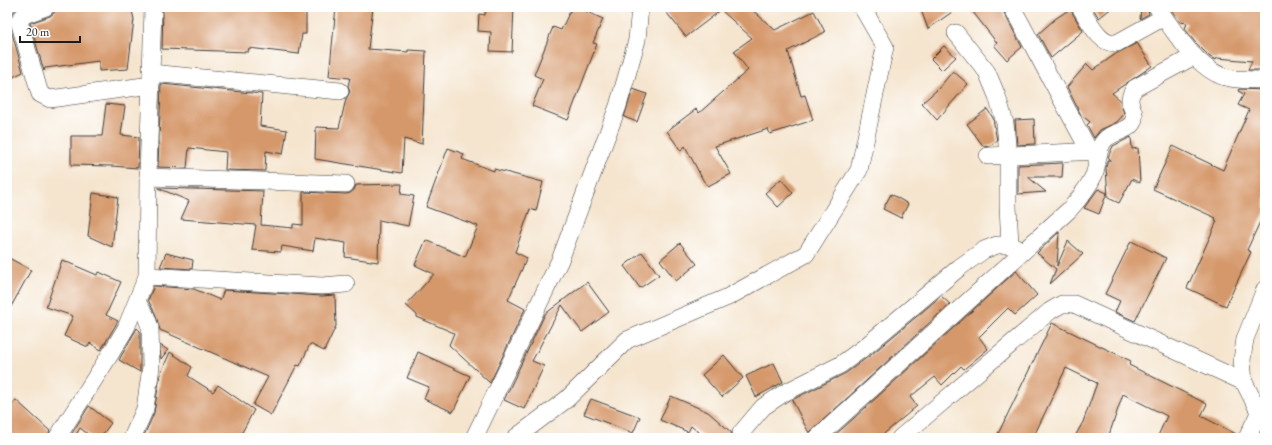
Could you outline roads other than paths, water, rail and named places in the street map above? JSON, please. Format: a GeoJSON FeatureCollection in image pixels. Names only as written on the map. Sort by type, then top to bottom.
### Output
{"type":"FeatureCollection","features":[{"type":"Feature","properties":{"kind":"street"},"geometry":{"type":"LineString","coordinates":[[46,7],[24,15],[19,21],[40,94],[50,99],[151,79],[340,90]]}},
{"type":"Feature","properties":{"kind":"street"},"geometry":{"type":"LineString","coordinates":[[57,438],[126,328],[147,276],[148,177],[153,7]]}},
{"type":"Feature","properties":{"kind":"street"},"geometry":{"type":"LineString","coordinates":[[474,438],[560,260],[618,106],[637,40],[640,7]]}},
{"type":"Feature","properties":{"kind":"street"},"geometry":{"type":"LineString","coordinates":[[515,438],[567,399],[627,340],[728,297],[806,254],[859,170],[885,47],[862,7]]}},
{"type":"Feature","properties":{"kind":"street"},"geometry":{"type":"LineString","coordinates":[[817,438],[1017,248],[1069,210],[1084,192],[1094,174],[1095,152],[1012,7]]}},
{"type":"Feature","properties":{"kind":"street"},"geometry":{"type":"LineString","coordinates":[[1080,7],[1100,36],[1106,41],[1112,43],[1117,42],[1161,12],[1194,56],[1206,67],[1225,77],[1235,79],[1265,80]]}},
{"type":"Feature","properties":{"kind":"street"},"geometry":{"type":"LineString","coordinates":[[956,33],[987,72],[997,96],[1005,123],[1008,156],[1008,206],[1017,248]]}},
{"type":"Feature","properties":{"kind":"street"},"geometry":{"type":"LineString","coordinates":[[988,156],[1095,152],[1111,135],[1132,124],[1134,118],[1130,94],[1135,88],[1194,56]]}},
{"type":"Feature","properties":{"kind":"street"},"geometry":{"type":"LineString","coordinates":[[148,177],[346,184]]}},
{"type":"Feature","properties":{"kind":"street"},"geometry":{"type":"LineString","coordinates":[[741,433],[763,408],[784,393],[840,365],[866,346],[972,258],[984,250],[997,245],[1017,248]]}},
{"type":"Feature","properties":{"kind":"street"},"geometry":{"type":"LineString","coordinates":[[147,276],[322,286],[346,284]]}},
{"type":"Feature","properties":{"kind":"street"},"geometry":{"type":"LineString","coordinates":[[1247,438],[1262,418],[1244,382],[1242,360],[1245,339],[1265,289]]}},
{"type":"Feature","properties":{"kind":"street"},"geometry":{"type":"LineString","coordinates":[[132,438],[145,409],[151,367],[150,327],[146,316],[137,302]]}},
{"type":"Feature","properties":{"kind":"street"},"geometry":{"type":"LineString","coordinates":[[900,438],[1050,311],[1062,304],[1074,304],[1244,382]]}}]}
